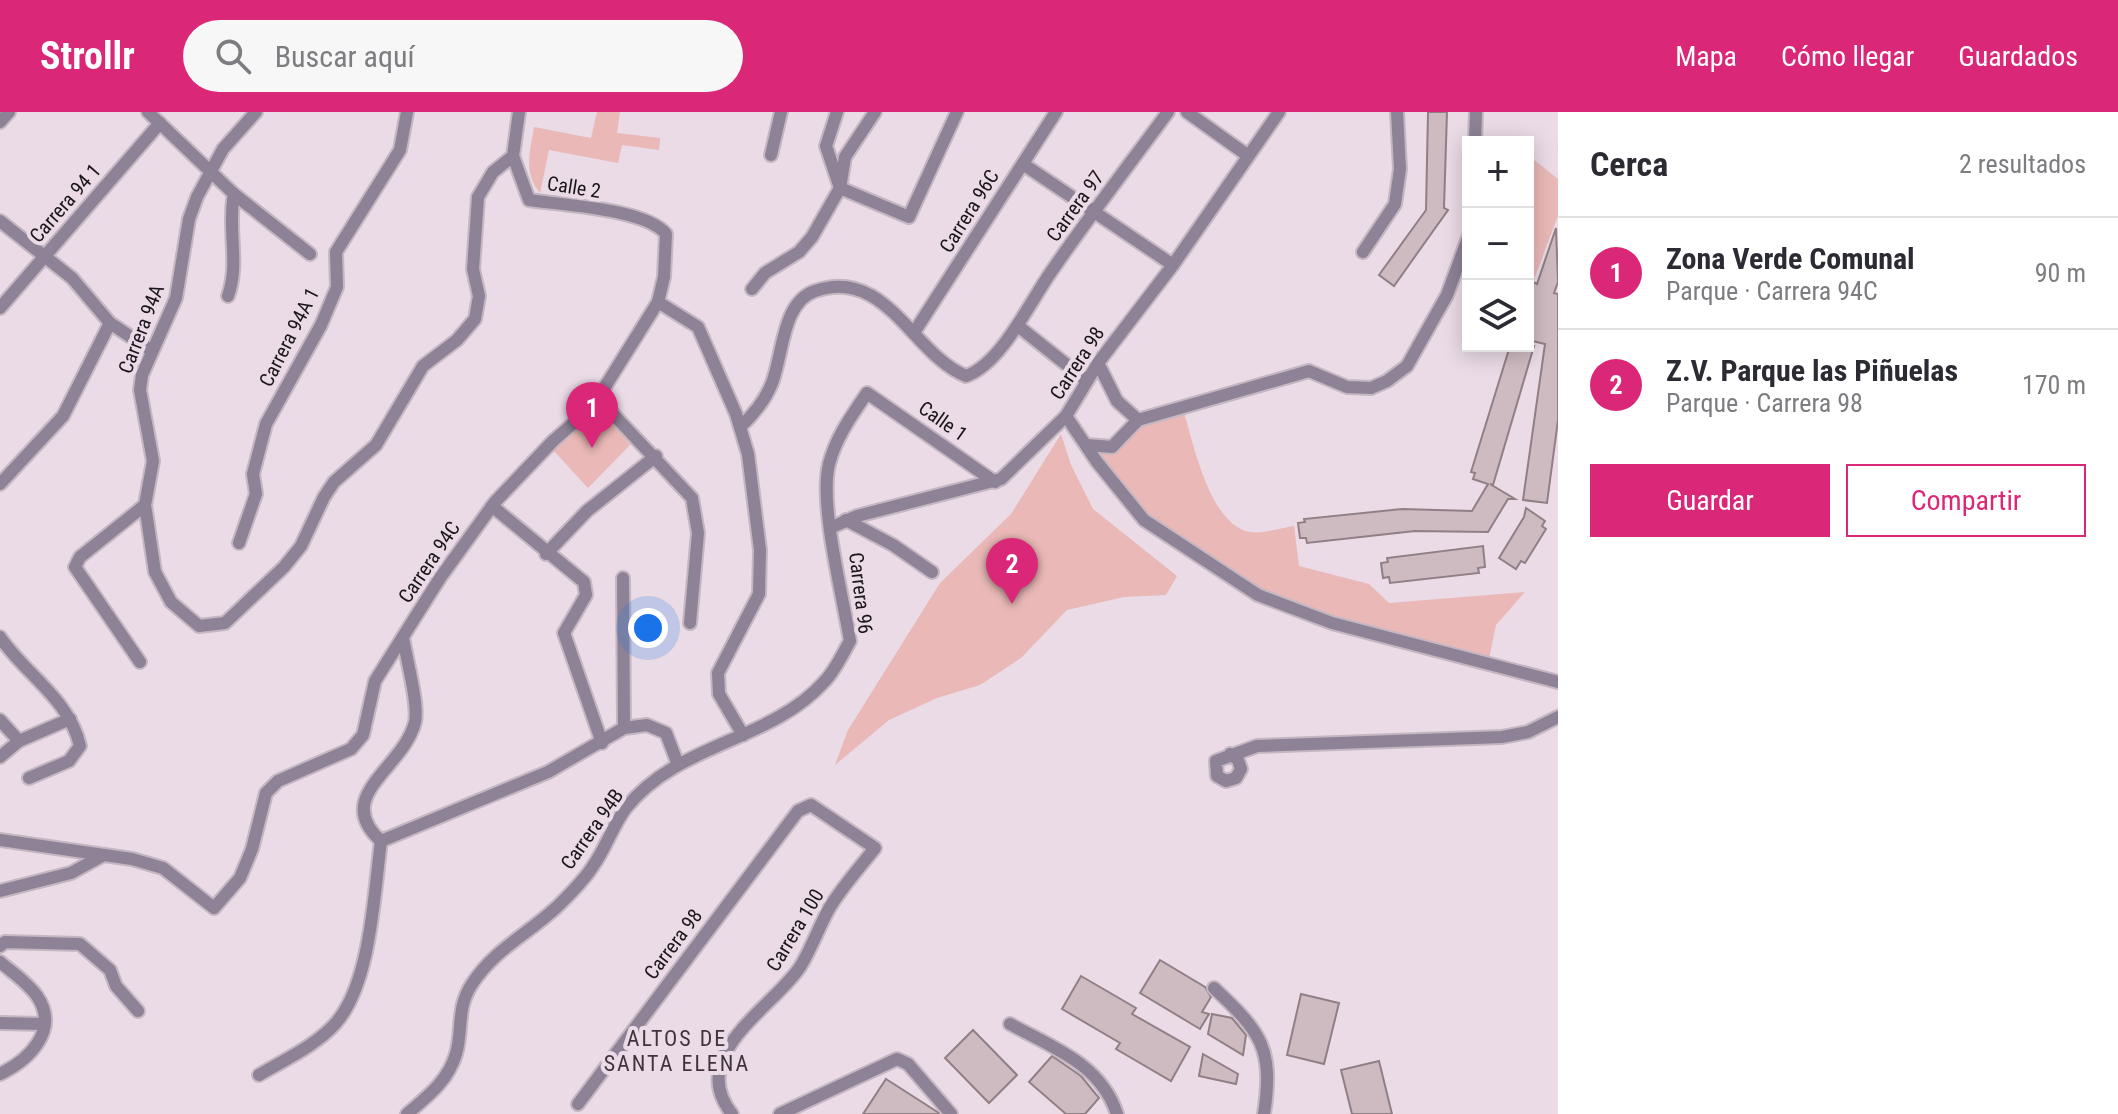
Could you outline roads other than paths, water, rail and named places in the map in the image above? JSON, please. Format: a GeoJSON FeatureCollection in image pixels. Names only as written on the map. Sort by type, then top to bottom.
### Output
{"type":"FeatureCollection","features":[{"type":"Feature","properties":{"kind":"street"},"geometry":{"type":"LineString","coordinates":[[0,122],[9,112]]}},
{"type":"Feature","properties":{"kind":"street"},"geometry":{"type":"LineString","coordinates":[[148,112],[234,194],[310,254]]}},
{"type":"Feature","properties":{"kind":"street","name":"Carrera 94A"},"geometry":{"type":"LineString","coordinates":[[145,505],[153,461],[140,390],[152,351],[176,298],[189,219],[209,171],[256,112]]}},
{"type":"Feature","properties":{"kind":"street","name":"Carrera 94A 1"},"geometry":{"type":"LineString","coordinates":[[239,543],[256,494],[253,474],[266,424],[321,325],[337,287],[336,252],[400,150],[407,112]]}},
{"type":"Feature","properties":{"kind":"street"},"geometry":{"type":"LineString","coordinates":[[145,505],[155,572],[171,602],[199,626],[225,623],[284,567],[301,546],[334,482],[376,445],[423,366],[457,340],[475,319],[479,296],[473,269],[478,197],[493,172],[513,156],[519,112]]}},
{"type":"Feature","properties":{"kind":"street"},"geometry":{"type":"LineString","coordinates":[[771,155],[781,112]]}},
{"type":"Feature","properties":{"kind":"street"},"geometry":{"type":"LineString","coordinates":[[837,112],[826,146],[840,188],[909,217],[957,112]]}},
{"type":"Feature","properties":{"kind":"street"},"geometry":{"type":"LineString","coordinates":[[752,289],[765,273],[799,252],[840,188],[845,157],[875,112]]}},
{"type":"Feature","properties":{"kind":"street","name":"Carrera 96C"},"geometry":{"type":"LineString","coordinates":[[915,331],[1056,112]]}},
{"type":"Feature","properties":{"kind":"street","name":"Carrera 97"},"geometry":{"type":"LineString","coordinates":[[915,331],[954,372],[966,376],[976,373],[1018,326],[1095,211],[1168,112]]}},
{"type":"Feature","properties":{"kind":"street"},"geometry":{"type":"LineString","coordinates":[[1187,112],[1247,155]]}},
{"type":"Feature","properties":{"kind":"street","name":"Carrera 98"},"geometry":{"type":"LineString","coordinates":[[830,528],[846,520],[995,482],[1066,416],[1098,363],[1173,265],[1279,112]]}},
{"type":"Feature","properties":{"kind":"street"},"geometry":{"type":"LineString","coordinates":[[1363,252],[1395,204],[1400,169],[1397,112]]}},
{"type":"Feature","properties":{"kind":"street"},"geometry":{"type":"LineString","coordinates":[[1475,136],[1476,112]]}},
{"type":"Feature","properties":{"kind":"street","name":"Carrera 94 1"},"geometry":{"type":"LineString","coordinates":[[0,308],[160,123]]}},
{"type":"Feature","properties":{"kind":"street","name":"Calle 2"},"geometry":{"type":"LineString","coordinates":[[513,156],[529,200],[640,218],[658,224]]}},
{"type":"Feature","properties":{"kind":"street"},"geometry":{"type":"LineString","coordinates":[[1023,164],[1173,265]]}},
{"type":"Feature","properties":{"kind":"street"},"geometry":{"type":"LineString","coordinates":[[228,296],[236,275],[231,208],[234,194]]}},
{"type":"Feature","properties":{"kind":"street"},"geometry":{"type":"LineString","coordinates":[[0,221],[72,278],[110,323],[152,351]]}},
{"type":"Feature","properties":{"kind":"street","name":"Carrera 94C"},"geometry":{"type":"LineString","coordinates":[[104,855],[163,868],[214,908],[240,878],[252,849],[266,793],[278,781],[351,749],[363,735],[375,681],[492,506],[598,398],[658,302],[664,277],[666,234],[658,224]]}},
{"type":"Feature","properties":{"kind":"street"},"geometry":{"type":"LineString","coordinates":[[1102,469],[1112,447],[1138,420],[1309,371],[1347,387],[1371,388],[1387,381],[1407,366],[1447,295],[1462,254]]}},
{"type":"Feature","properties":{"kind":"street"},"geometry":{"type":"LineString","coordinates":[[740,427],[758,410],[772,384],[792,315],[807,293],[849,285],[866,292],[915,331]]}},
{"type":"Feature","properties":{"kind":"street"},"geometry":{"type":"LineString","coordinates":[[658,302],[698,327],[740,427],[748,454],[760,550],[759,594],[718,673],[719,694],[743,735]]}},
{"type":"Feature","properties":{"kind":"street"},"geometry":{"type":"LineString","coordinates":[[0,484],[63,416],[110,323]]}},
{"type":"Feature","properties":{"kind":"street"},"geometry":{"type":"LineString","coordinates":[[1018,326],[1087,381]]}},
{"type":"Feature","properties":{"kind":"street"},"geometry":{"type":"LineString","coordinates":[[1098,363],[1117,401],[1138,420]]}},
{"type":"Feature","properties":{"kind":"street","name":"Calle 1"},"geometry":{"type":"LineString","coordinates":[[867,393],[995,482]]}},
{"type":"Feature","properties":{"kind":"street","name":"Carrera 96"},"geometry":{"type":"LineString","coordinates":[[677,762],[743,735],[799,705],[825,681],[850,641],[826,494],[829,465],[841,432],[867,393]]}},
{"type":"Feature","properties":{"kind":"street"},"geometry":{"type":"LineString","coordinates":[[598,398],[656,456],[692,498],[698,533],[690,623]]}},
{"type":"Feature","properties":{"kind":"street"},"geometry":{"type":"LineString","coordinates":[[1066,416],[1102,469],[1144,520],[1258,595],[1332,623],[1558,682]]}},
{"type":"Feature","properties":{"kind":"street"},"geometry":{"type":"LineString","coordinates":[[1087,445],[1112,447]]}},
{"type":"Feature","properties":{"kind":"street"},"geometry":{"type":"LineString","coordinates":[[546,554],[587,511],[656,456]]}},
{"type":"Feature","properties":{"kind":"street"},"geometry":{"type":"LineString","coordinates":[[140,662],[75,567],[80,557],[145,505]]}},
{"type":"Feature","properties":{"kind":"street"},"geometry":{"type":"LineString","coordinates":[[492,506],[546,554],[584,582],[586,595],[564,633],[602,743]]}},
{"type":"Feature","properties":{"kind":"street"},"geometry":{"type":"LineString","coordinates":[[846,520],[893,545],[932,572]]}},
{"type":"Feature","properties":{"kind":"street"},"geometry":{"type":"LineString","coordinates":[[623,578],[624,728]]}},
{"type":"Feature","properties":{"kind":"street"},"geometry":{"type":"LineString","coordinates":[[0,637],[70,719],[80,746],[77,754],[29,778]]}},
{"type":"Feature","properties":{"kind":"street"},"geometry":{"type":"LineString","coordinates":[[381,841],[368,829],[362,813],[365,799],[408,739],[416,720],[403,637]]}},
{"type":"Feature","properties":{"kind":"street"},"geometry":{"type":"LineString","coordinates":[[1230,754],[1270,744],[1502,737],[1528,732],[1558,717]]}},
{"type":"Feature","properties":{"kind":"street"},"geometry":{"type":"LineString","coordinates":[[0,757],[19,741],[70,719]]}},
{"type":"Feature","properties":{"kind":"street"},"geometry":{"type":"LineString","coordinates":[[0,720],[19,741]]}},
{"type":"Feature","properties":{"kind":"street"},"geometry":{"type":"LineString","coordinates":[[381,841],[548,772],[624,728],[647,725],[666,733],[677,762]]}},
{"type":"Feature","properties":{"kind":"street","name":"Carrera 94B"},"geometry":{"type":"LineString","coordinates":[[407,1114],[440,1086],[448,1073],[457,1051],[458,1023],[469,988],[485,964],[560,905],[593,868],[626,808],[677,762]]}},
{"type":"Feature","properties":{"kind":"street","name":"Carrera 98"},"geometry":{"type":"LineString","coordinates":[[578,1104],[801,808],[815,807],[875,848]]}},
{"type":"Feature","properties":{"kind":"street"},"geometry":{"type":"LineString","coordinates":[[0,840],[104,855]]}},
{"type":"Feature","properties":{"kind":"street"},"geometry":{"type":"LineString","coordinates":[[259,1075],[336,1023],[352,994],[363,963],[381,841]]}},
{"type":"Feature","properties":{"kind":"street","name":"Carrera 100"},"geometry":{"type":"LineString","coordinates":[[732,1114],[723,1098],[720,1084],[723,1062],[732,1042],[749,1018],[793,976],[830,908],[875,848]]}},
{"type":"Feature","properties":{"kind":"street"},"geometry":{"type":"LineString","coordinates":[[0,891],[71,873],[104,855]]}},
{"type":"Feature","properties":{"kind":"street"},"geometry":{"type":"LineString","coordinates":[[0,946],[5,942],[80,944],[110,970],[116,986],[138,1011]]}},
{"type":"Feature","properties":{"kind":"street"},"geometry":{"type":"LineString","coordinates":[[0,962],[6,972],[35,993],[44,1009],[43,1024],[32,1053],[24,1062],[0,1074]]}},
{"type":"Feature","properties":{"kind":"street"},"geometry":{"type":"LineString","coordinates":[[1214,988],[1261,1037],[1268,1071],[1264,1114]]}},
{"type":"Feature","properties":{"kind":"street"},"geometry":{"type":"LineString","coordinates":[[0,1023],[43,1024]]}},
{"type":"Feature","properties":{"kind":"street"},"geometry":{"type":"LineString","coordinates":[[1010,1024],[1091,1070],[1109,1093],[1117,1114]]}},
{"type":"Feature","properties":{"kind":"street"},"geometry":{"type":"LineString","coordinates":[[780,1114],[890,1060],[901,1059],[911,1066],[951,1114]]}},
{"type":"Feature","properties":{"kind":"place","name":"Zona Verde Comunal"},"geometry":{"type":"Point","coordinates":[592,448]}},
{"type":"Feature","properties":{"kind":"place","name":"Z.V. Parque las Piñuelas"},"geometry":{"type":"Point","coordinates":[1012,604]}},
{"type":"Feature","properties":{"kind":"district","name":"ALTOS DE SANTA ELENA"},"geometry":{"type":"Point","coordinates":[677,1050]}}]}
